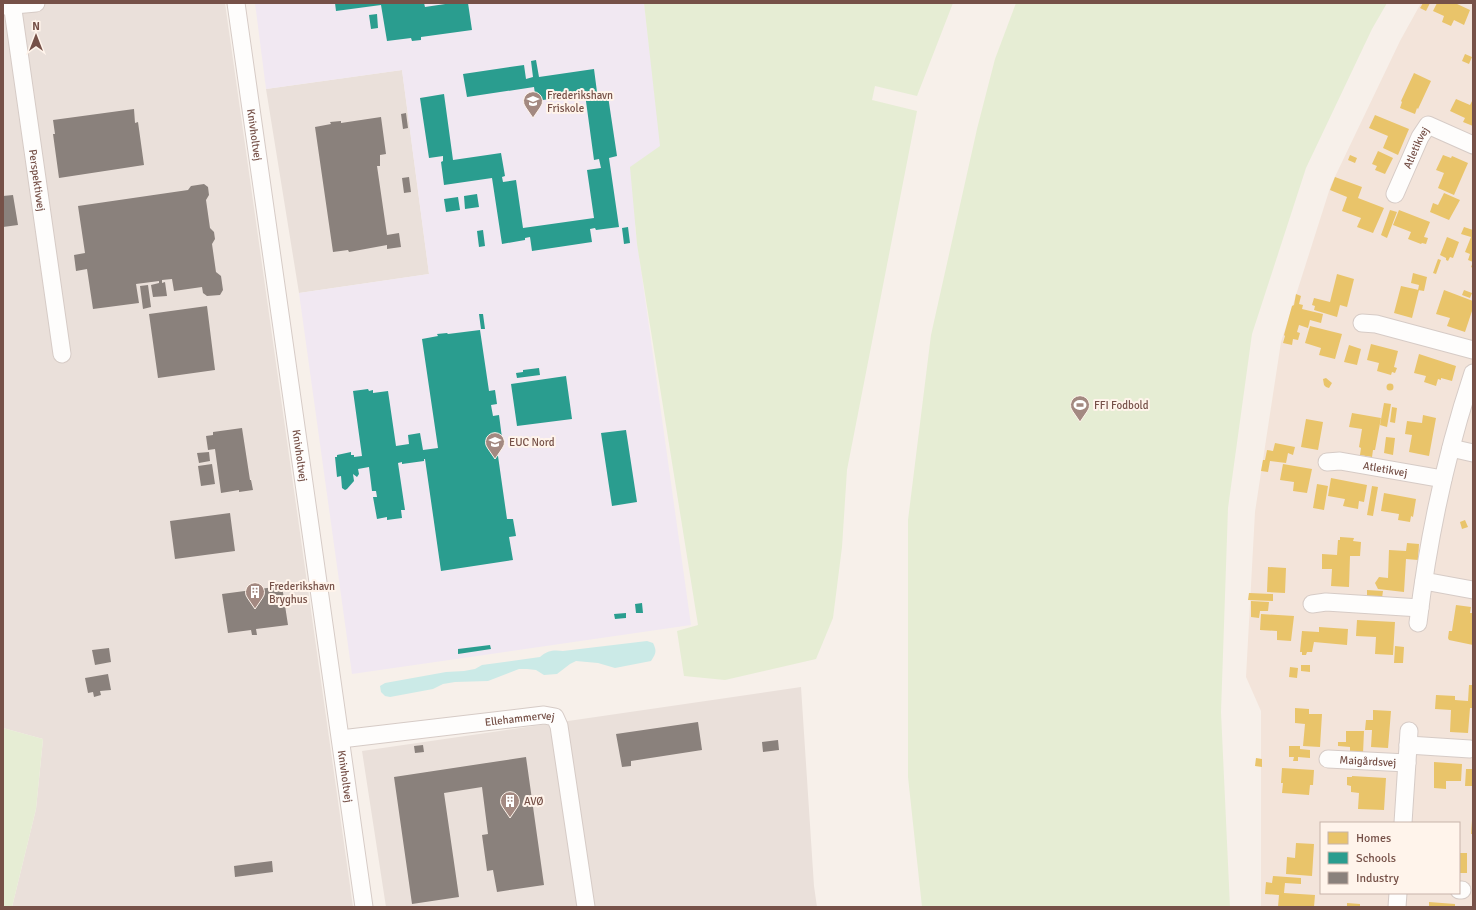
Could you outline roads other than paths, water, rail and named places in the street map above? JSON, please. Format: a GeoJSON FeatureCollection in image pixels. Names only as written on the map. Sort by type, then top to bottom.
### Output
{"type":"FeatureCollection","features":[{"type":"Feature","properties":{"kind":"street"},"geometry":{"type":"LineString","coordinates":[[9,5],[36,3]]}},
{"type":"Feature","properties":{"kind":"street","name":"Knivholtvej"},"geometry":{"type":"LineString","coordinates":[[236,3],[364,907]]}},
{"type":"Feature","properties":{"kind":"street","name":"Perspektivvej"},"geometry":{"type":"LineString","coordinates":[[9,5],[62,354]]}},
{"type":"Feature","properties":{"kind":"street","name":"Atletikvej"},"geometry":{"type":"LineString","coordinates":[[1395,194],[1420,137],[1428,125],[1473,145]]}},
{"type":"Feature","properties":{"kind":"street"},"geometry":{"type":"LineString","coordinates":[[1362,323],[1376,324],[1473,350]]}},
{"type":"Feature","properties":{"kind":"street"},"geometry":{"type":"LineString","coordinates":[[1312,604],[1326,602],[1419,616],[1424,581],[1444,478],[1451,448],[1473,373]]}},
{"type":"Feature","properties":{"kind":"street"},"geometry":{"type":"LineString","coordinates":[[1451,448],[1473,453]]}},
{"type":"Feature","properties":{"kind":"street","name":"Atletikvej"},"geometry":{"type":"LineString","coordinates":[[1327,462],[1340,461],[1444,478]]}},
{"type":"Feature","properties":{"kind":"street"},"geometry":{"type":"LineString","coordinates":[[1424,581],[1473,590]]}},
{"type":"Feature","properties":{"kind":"street","name":"Ellehammervej"},"geometry":{"type":"LineString","coordinates":[[341,739],[544,715],[555,717],[559,726],[586,907]]}},
{"type":"Feature","properties":{"kind":"street","name":"Maigårdsvej"},"geometry":{"type":"LineString","coordinates":[[1403,822],[1408,738],[1470,749]]}},
{"type":"Feature","properties":{"kind":"street","name":"Maigårdsvej"},"geometry":{"type":"LineString","coordinates":[[1328,759],[1407,763]]}},
{"type":"Feature","properties":{"kind":"street"},"geometry":{"type":"LineString","coordinates":[[1397,907],[1398,894]]}},
{"type":"Feature","properties":{"kind":"water"},"geometry":{"type":"Polygon","coordinates":[[[647,641],[653,643],[655,648],[655,654],[651,661],[615,668],[598,663],[576,661],[557,674],[544,675],[536,670],[519,669],[488,681],[455,682],[443,684],[433,689],[390,697],[385,696],[381,692],[380,686],[385,683],[446,672],[475,669],[482,665],[540,657],[551,651],[563,651],[647,641]]]}},
{"type":"Feature","properties":{"kind":"place","name":"Frederikshavn Friskole"},"geometry":{"type":"Point","coordinates":[533,118]}},
{"type":"Feature","properties":{"kind":"place","name":"FFI Fodbold"},"geometry":{"type":"Point","coordinates":[1080,422]}},
{"type":"Feature","properties":{"kind":"place","name":"EUC Nord"},"geometry":{"type":"Point","coordinates":[495,459]}},
{"type":"Feature","properties":{"kind":"place","name":"Frederikshavn Bryghus"},"geometry":{"type":"Point","coordinates":[255,609]}},
{"type":"Feature","properties":{"kind":"place","name":"AVØ"},"geometry":{"type":"Point","coordinates":[510,818]}}]}
